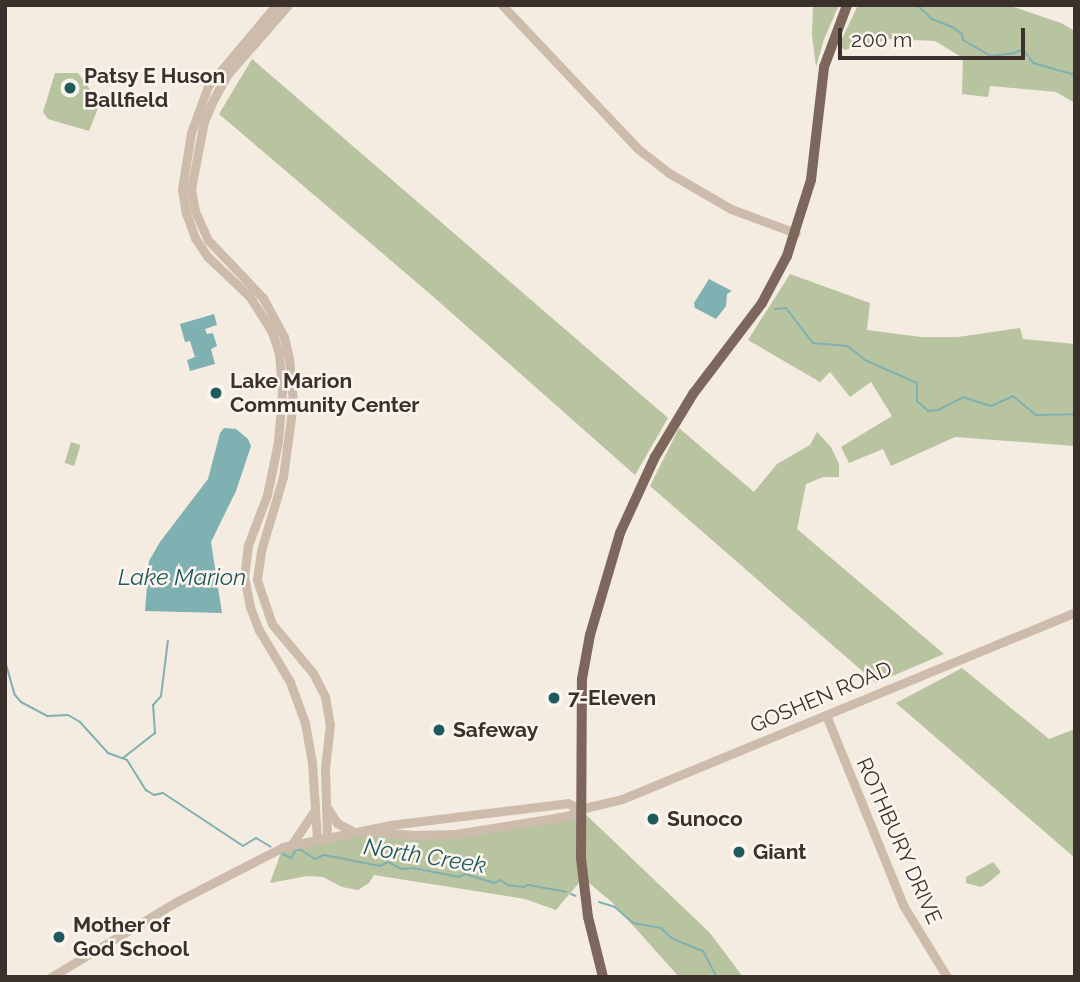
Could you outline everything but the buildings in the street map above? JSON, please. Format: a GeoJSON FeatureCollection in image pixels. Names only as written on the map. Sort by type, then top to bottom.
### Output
{"type":"FeatureCollection","features":[{"type":"Feature","properties":{"kind":"main road"},"geometry":{"type":"LineString","coordinates":[[603,977],[585,897],[580,809],[585,656],[620,533],[660,446],[693,394],[762,303],[796,233],[811,180],[824,67],[847,5]]}},
{"type":"Feature","properties":{"kind":"street"},"geometry":{"type":"LineString","coordinates":[[276,5],[221,67],[203,97],[186,155],[183,200],[189,224],[201,248],[250,298],[272,332],[279,354],[282,393],[278,442],[267,495],[248,545],[244,576],[250,607],[259,630],[301,707],[310,746],[315,804],[322,838]]}},
{"type":"Feature","properties":{"kind":"street"},"geometry":{"type":"LineString","coordinates":[[288,5],[227,75],[214,98],[204,121],[191,189],[195,211],[208,240],[263,298],[284,337],[289,358],[293,404],[284,477],[261,551],[257,580],[272,624],[313,673],[326,697],[330,724],[325,768],[327,807],[322,838]]}},
{"type":"Feature","properties":{"kind":"street"},"geometry":{"type":"LineString","coordinates":[[502,5],[637,148],[669,173],[731,209],[796,233]]}},
{"type":"Feature","properties":{"kind":"street","name":"GOSHEN ROAD"},"geometry":{"type":"LineString","coordinates":[[359,831],[414,835],[455,834],[568,816],[580,809],[622,799],[1075,611]]}},
{"type":"Feature","properties":{"kind":"street","name":"ROTHBURY DRIVE"},"geometry":{"type":"LineString","coordinates":[[826,715],[903,905],[947,977]]}},
{"type":"Feature","properties":{"kind":"street","name":"GOSHEN ROAD"},"geometry":{"type":"LineString","coordinates":[[51,977],[176,902],[267,854],[291,845],[359,831],[568,803],[580,809]]}},
{"type":"Feature","properties":{"kind":"street"},"geometry":{"type":"LineString","coordinates":[[291,845],[312,819],[315,804]]}},
{"type":"Feature","properties":{"kind":"street"},"geometry":{"type":"LineString","coordinates":[[327,807],[337,823],[359,831]]}},
{"type":"Feature","properties":{"kind":"green space"},"geometry":{"type":"Polygon","coordinates":[[[813,5],[839,5],[824,39],[816,67],[812,35],[813,5]]]}},
{"type":"Feature","properties":{"kind":"green space"},"geometry":{"type":"Polygon","coordinates":[[[858,5],[1008,5],[1061,23],[1075,31],[1075,103],[1056,92],[990,86],[988,97],[962,94],[963,58],[935,41],[891,39],[844,50],[840,43],[858,5]]]}},
{"type":"Feature","properties":{"kind":"green space"},"geometry":{"type":"Polygon","coordinates":[[[252,59],[668,418],[635,475],[429,293],[219,114],[252,59]]]}},
{"type":"Feature","properties":{"kind":"green space","name":"Patsy E Huson Ballfield"},"geometry":{"type":"Polygon","coordinates":[[[55,73],[78,73],[100,103],[89,131],[48,119],[43,112],[55,73]]]}},
{"type":"Feature","properties":{"kind":"green space"},"geometry":{"type":"Polygon","coordinates":[[[790,274],[870,303],[867,330],[921,337],[958,337],[1020,328],[1023,339],[1075,344],[1075,446],[955,437],[891,466],[883,449],[849,463],[841,447],[892,416],[871,382],[850,397],[830,372],[820,382],[748,340],[790,274]]]}},
{"type":"Feature","properties":{"kind":"green space"},"geometry":{"type":"Polygon","coordinates":[[[679,428],[754,492],[777,464],[810,445],[817,432],[831,447],[839,464],[839,477],[823,477],[806,484],[797,529],[944,654],[876,683],[650,486],[679,428]]]}},
{"type":"Feature","properties":{"kind":"green space"},"geometry":{"type":"Polygon","coordinates":[[[71,442],[81,445],[74,466],[65,463],[71,442]]]}},
{"type":"Feature","properties":{"kind":"green space"},"geometry":{"type":"Polygon","coordinates":[[[962,668],[1049,739],[1075,729],[1075,858],[896,703],[962,668]]]}},
{"type":"Feature","properties":{"kind":"green space"},"geometry":{"type":"Polygon","coordinates":[[[580,809],[710,933],[743,977],[679,977],[613,903],[583,878],[556,910],[525,899],[374,875],[369,883],[358,890],[342,887],[323,877],[307,876],[270,883],[283,847],[354,832],[455,834],[580,809]]]}},
{"type":"Feature","properties":{"kind":"green space"},"geometry":{"type":"Polygon","coordinates":[[[993,862],[1001,872],[989,882],[981,887],[966,883],[966,877],[993,862]]]}},
{"type":"Feature","properties":{"kind":"water"},"geometry":{"type":"Polygon","coordinates":[[[709,279],[732,291],[727,294],[726,306],[716,319],[695,308],[694,303],[709,279]]]}},
{"type":"Feature","properties":{"kind":"water"},"geometry":{"type":"Polygon","coordinates":[[[214,314],[217,325],[205,329],[207,334],[213,333],[217,346],[211,349],[215,364],[190,371],[187,360],[195,357],[190,341],[185,342],[180,324],[214,314]]]}},
{"type":"Feature","properties":{"kind":"water","name":"Lake Marion"},"geometry":{"type":"Polygon","coordinates":[[[224,428],[236,429],[248,439],[251,446],[236,491],[211,542],[222,613],[145,611],[149,561],[160,542],[208,479],[220,433],[224,428]]]}},
{"type":"Feature","properties":{"kind":"waterway"},"geometry":{"type":"LineString","coordinates":[[917,5],[932,19],[952,27],[962,34],[963,40],[991,56],[1023,49],[1033,63],[1075,75]]}},
{"type":"Feature","properties":{"kind":"waterway"},"geometry":{"type":"LineString","coordinates":[[775,309],[786,308],[813,343],[847,346],[867,361],[917,383],[917,401],[928,411],[938,410],[963,397],[991,406],[1013,396],[1036,415],[1075,414]]}},
{"type":"Feature","properties":{"kind":"waterway"},"geometry":{"type":"LineString","coordinates":[[123,758],[155,733],[153,705],[161,696],[168,640]]}},
{"type":"Feature","properties":{"kind":"waterway","name":"North Creek"},"geometry":{"type":"LineString","coordinates":[[5,661],[15,695],[21,702],[47,716],[68,715],[80,722],[108,753],[127,760],[146,790],[154,795],[163,793],[243,846],[256,838],[271,847]]}},
{"type":"Feature","properties":{"kind":"waterway","name":"North Creek"},"geometry":{"type":"LineString","coordinates":[[283,854],[291,858],[296,850],[301,850],[315,859],[324,855],[380,866],[388,862],[402,869],[413,868],[459,877],[465,874],[494,883],[500,880],[508,885],[528,885],[566,892]]}},
{"type":"Feature","properties":{"kind":"waterway","name":"North Creek"},"geometry":{"type":"LineString","coordinates":[[571,894],[576,896]]}},
{"type":"Feature","properties":{"kind":"waterway","name":"North Creek"},"geometry":{"type":"LineString","coordinates":[[599,902],[615,907],[633,923],[661,928],[673,939],[703,951],[717,977]]}},
{"type":"Feature","properties":{"kind":"place","name":"Patsy E Huson Ballfield"},"geometry":{"type":"Point","coordinates":[70,88]}},
{"type":"Feature","properties":{"kind":"place","name":"Lake Marion Community Center"},"geometry":{"type":"Point","coordinates":[216,393]}},
{"type":"Feature","properties":{"kind":"place","name":"7-Eleven"},"geometry":{"type":"Point","coordinates":[554,698]}},
{"type":"Feature","properties":{"kind":"place","name":"Safeway"},"geometry":{"type":"Point","coordinates":[439,730]}},
{"type":"Feature","properties":{"kind":"place","name":"Sunoco"},"geometry":{"type":"Point","coordinates":[653,819]}},
{"type":"Feature","properties":{"kind":"place","name":"Giant"},"geometry":{"type":"Point","coordinates":[739,852]}},
{"type":"Feature","properties":{"kind":"place","name":"Mother of God School"},"geometry":{"type":"Point","coordinates":[59,937]}}]}
